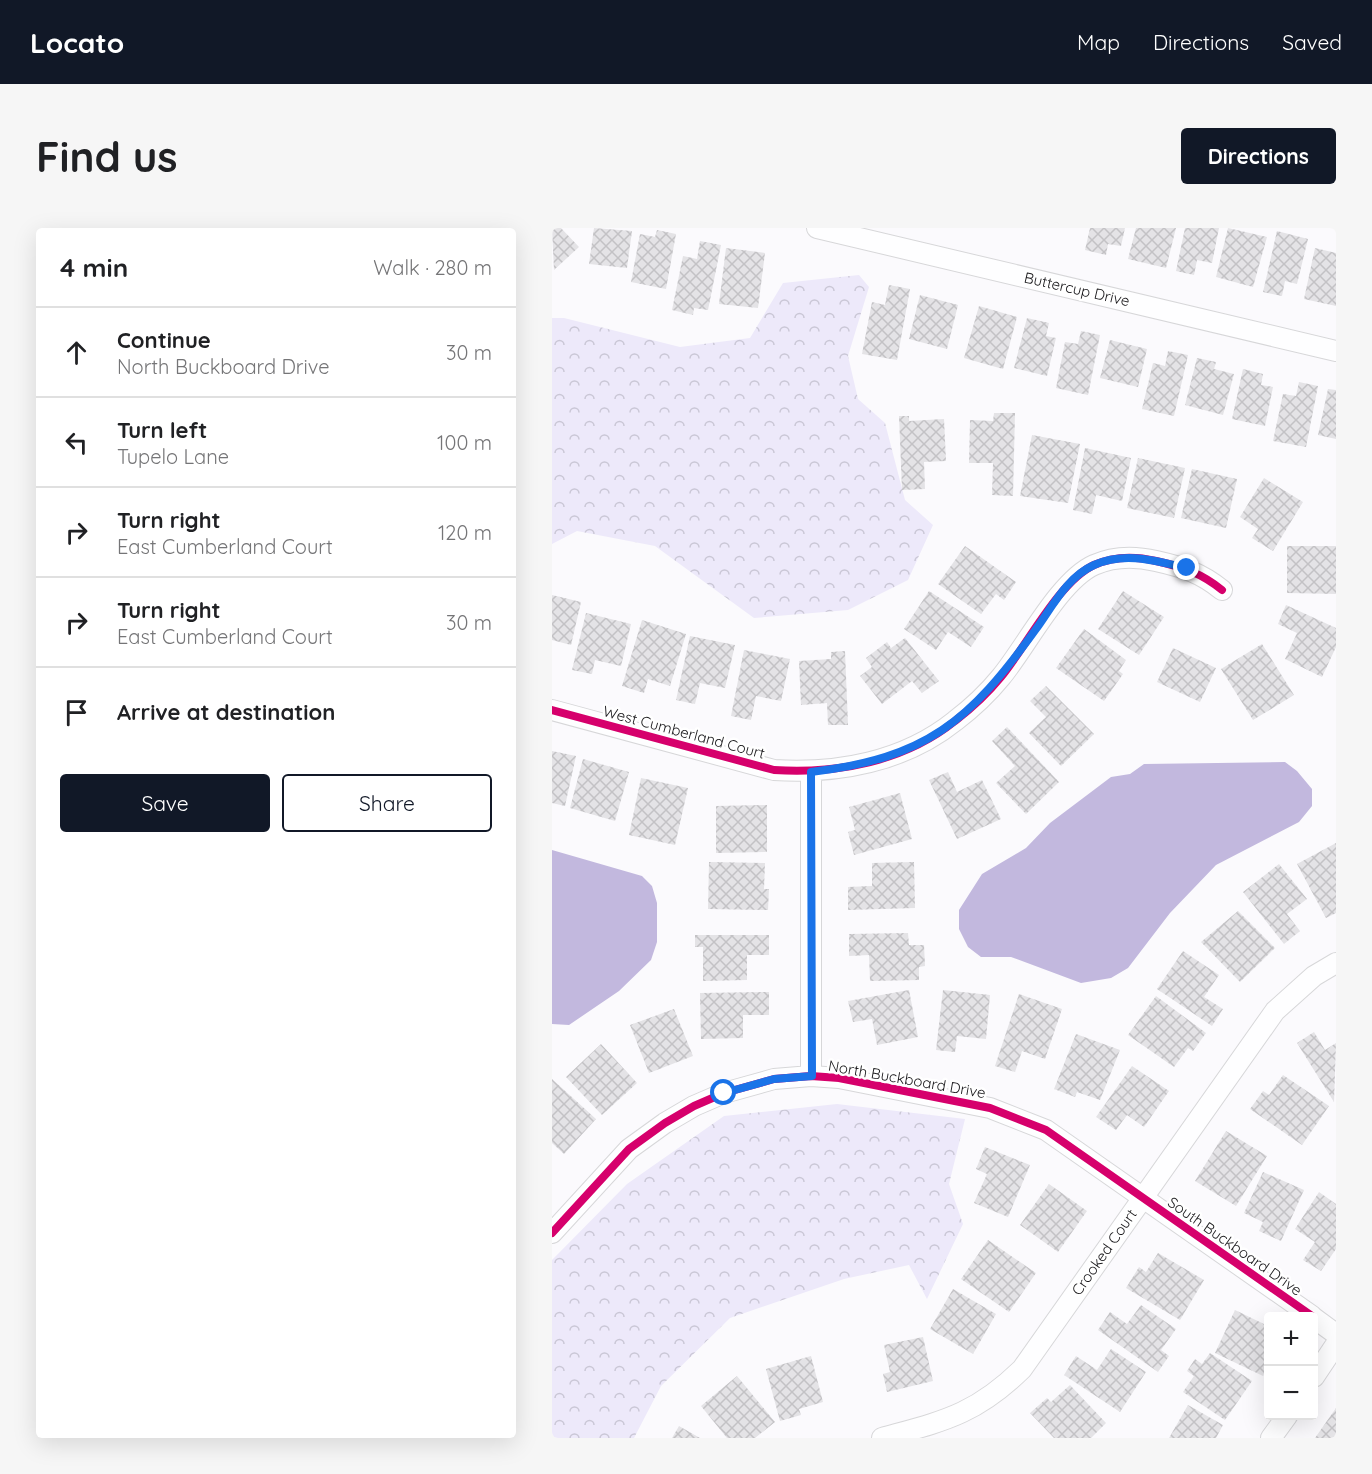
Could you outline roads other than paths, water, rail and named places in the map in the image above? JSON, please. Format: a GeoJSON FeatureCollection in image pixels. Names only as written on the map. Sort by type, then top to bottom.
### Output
{"type":"FeatureCollection","features":[{"type":"Feature","properties":{"kind":"street","name":"Buttercup Drive"},"geometry":{"type":"LineString","coordinates":[[817,228],[1336,351]]}},
{"type":"Feature","properties":{"kind":"street","name":"West Cumberland Court"},"geometry":{"type":"LineString","coordinates":[[552,710],[774,770],[811,772],[845,768],[889,757],[921,744],[954,722],[1001,677],[1068,584],[1093,566],[1115,558],[1139,557],[1187,568],[1206,577],[1222,590]]}},
{"type":"Feature","properties":{"kind":"street"},"geometry":{"type":"LineString","coordinates":[[811,772],[812,1076]]}},
{"type":"Feature","properties":{"kind":"street","name":"Crooked Court"},"geometry":{"type":"LineString","coordinates":[[882,1438],[953,1418],[999,1391],[1022,1369],[1275,1011],[1314,976],[1336,963]]}},
{"type":"Feature","properties":{"kind":"street","name":"North Buckboard Drive"},"geometry":{"type":"LineString","coordinates":[[552,1233],[629,1149],[665,1123],[694,1106],[749,1084],[812,1076],[851,1080],[990,1108],[1016,1116],[1046,1130],[1143,1197]]}},
{"type":"Feature","properties":{"kind":"street","name":"South Buckboard Drive"},"geometry":{"type":"LineString","coordinates":[[1143,1197],[1306,1312]]}},
{"type":"Feature","properties":{"kind":"street","name":"South Buckboard Drive"},"geometry":{"type":"LineString","coordinates":[[1318,1321],[1336,1334]]}},
{"type":"Feature","properties":{"kind":"street"},"geometry":{"type":"LineString","coordinates":[[1318,1371],[1336,1344]]}},
{"type":"Feature","properties":{"kind":"street"},"geometry":{"type":"LineString","coordinates":[[1271,1438],[1284,1420]]}}]}
